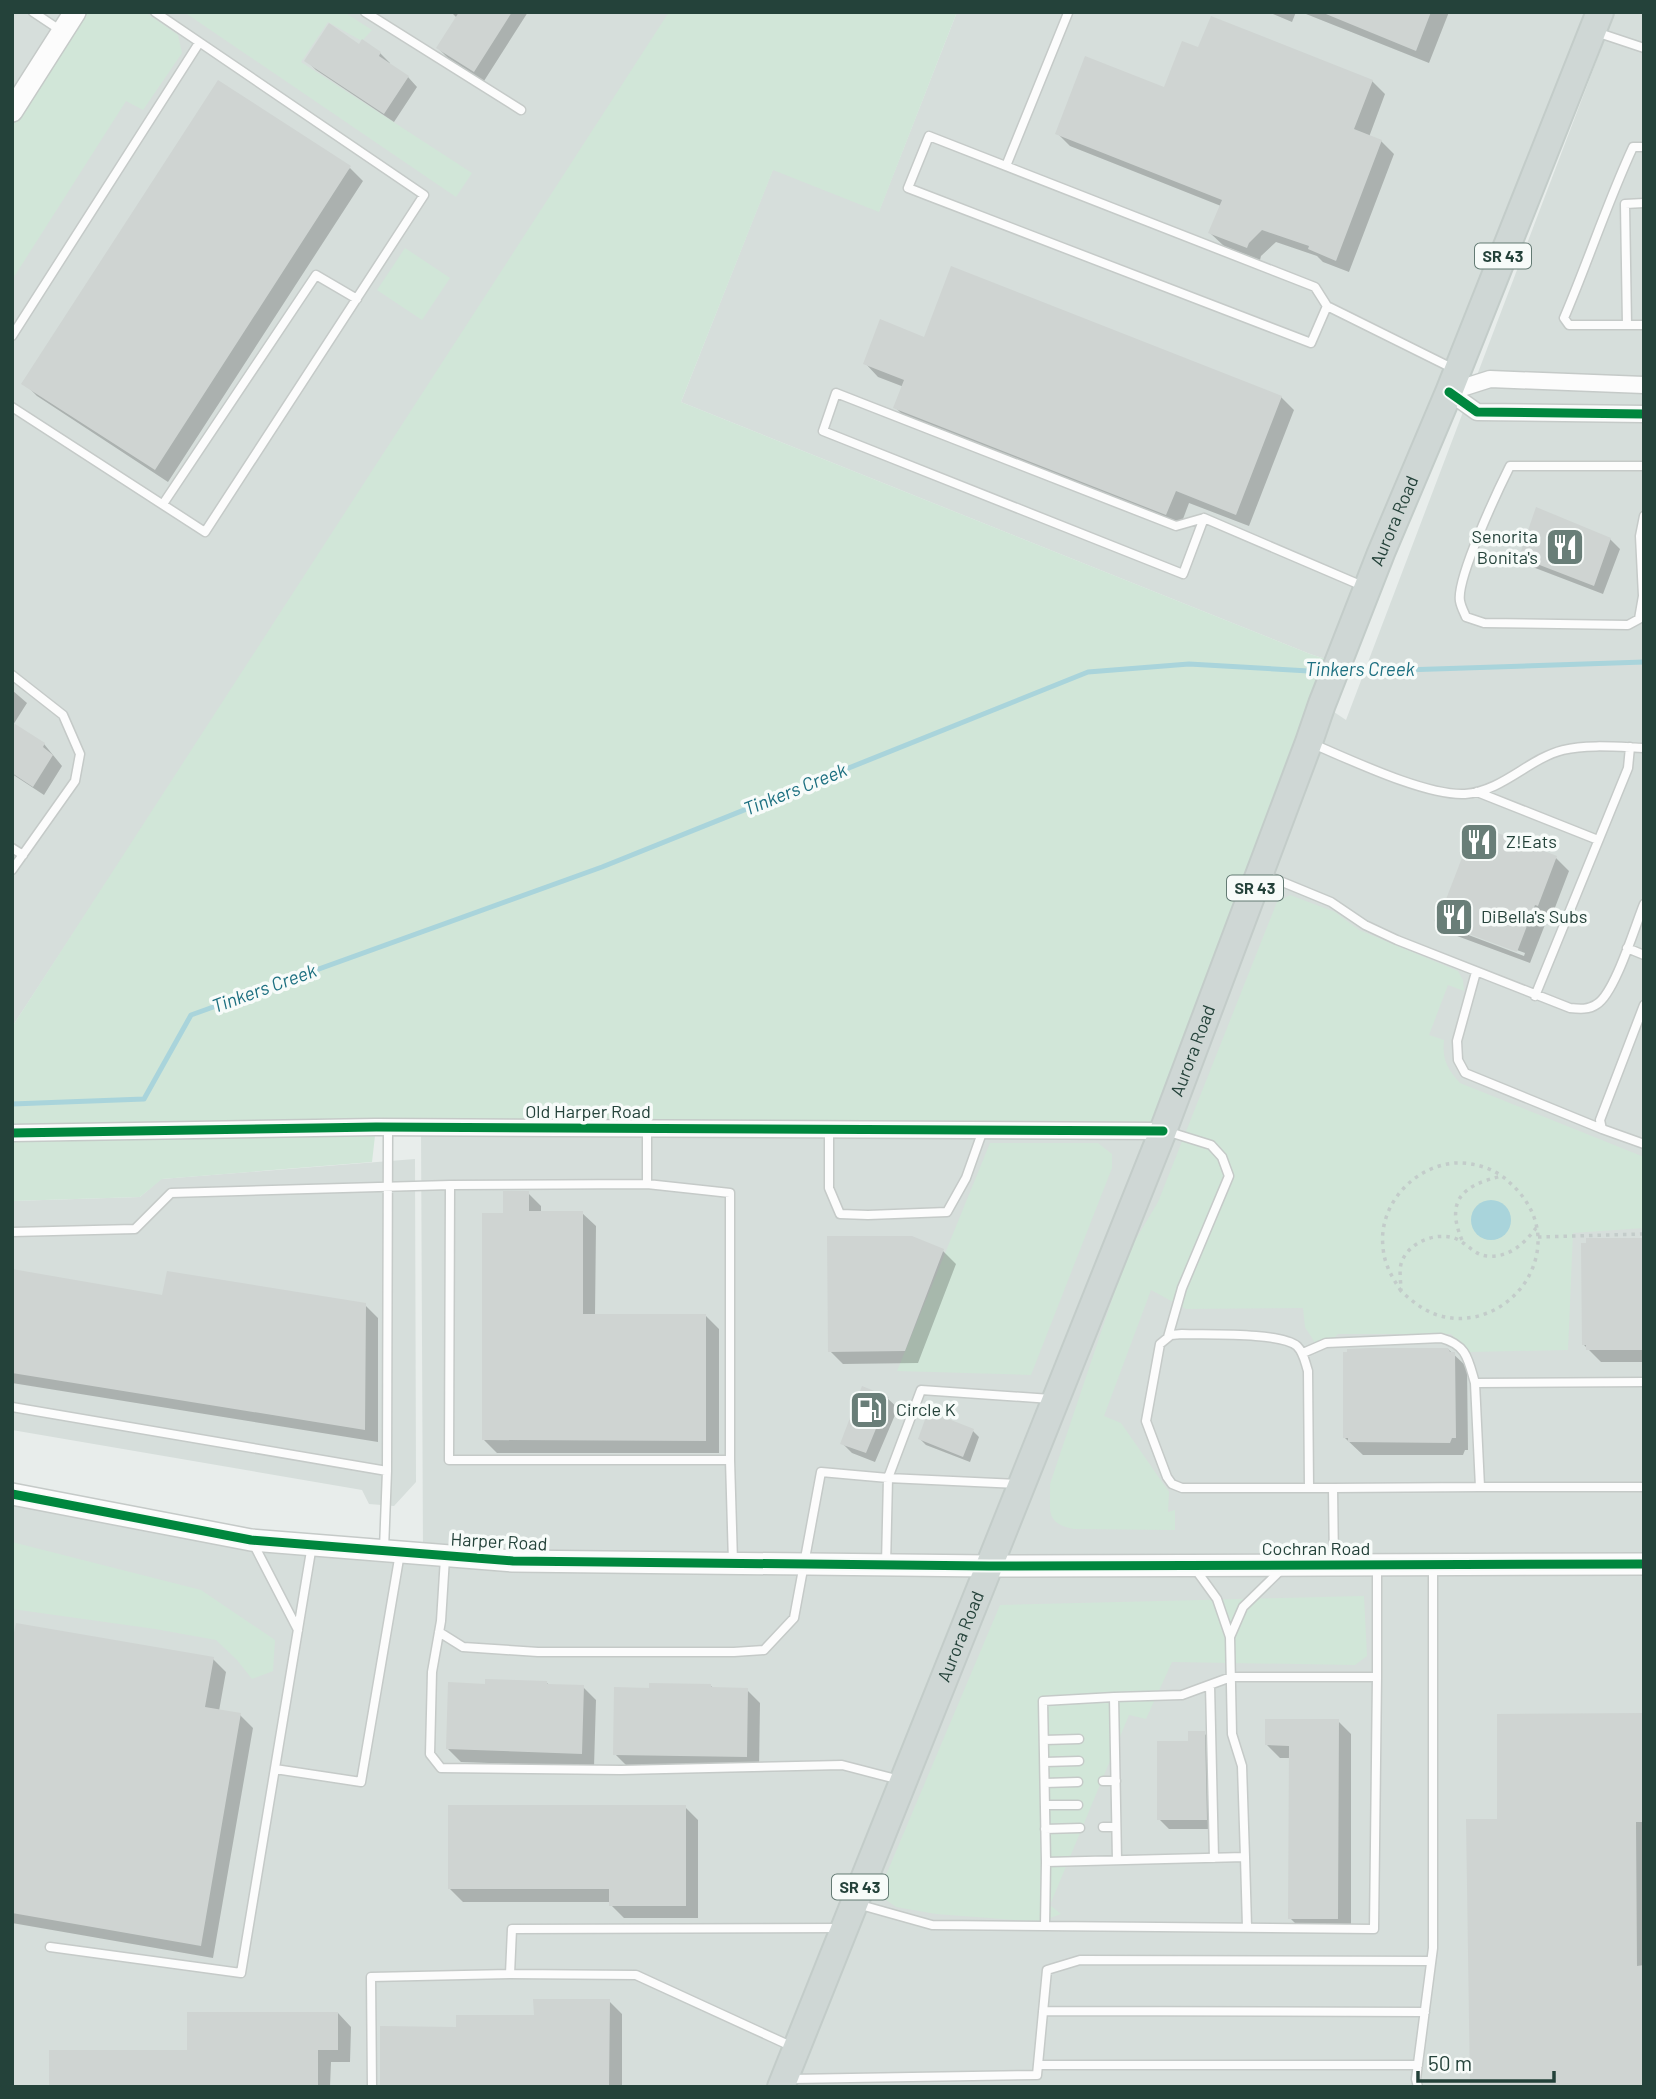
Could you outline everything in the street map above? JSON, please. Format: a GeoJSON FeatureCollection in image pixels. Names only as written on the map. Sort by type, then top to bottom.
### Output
{"type":"FeatureCollection","features":[{"type":"Feature","properties":{"kind":"main road","name":"Aurora Road"},"geometry":{"type":"LineString","coordinates":[[782,2083],[1163,1130],[1322,704],[1597,22]]}},
{"type":"Feature","properties":{"kind":"street"},"geometry":{"type":"LineString","coordinates":[[12,111],[75,12]]}},
{"type":"Feature","properties":{"kind":"street"},"geometry":{"type":"LineString","coordinates":[[1453,381],[1490,379],[1644,385]]}},
{"type":"Feature","properties":{"kind":"street"},"geometry":{"type":"LineString","coordinates":[[1453,381],[1477,412],[1644,414]]}},
{"type":"Feature","properties":{"kind":"street","name":"Old Harper Road"},"geometry":{"type":"LineString","coordinates":[[12,1133],[388,1127],[1163,1130]]}},
{"type":"Feature","properties":{"kind":"street","name":"Harper Road"},"geometry":{"type":"LineString","coordinates":[[12,1494],[251,1540],[445,1556],[513,1560],[989,1566]]}},
{"type":"Feature","properties":{"kind":"street","name":"Cochran Road"},"geometry":{"type":"LineString","coordinates":[[989,1566],[1644,1563]]}},
{"type":"Feature","properties":{"kind":"lane"},"geometry":{"type":"LineString","coordinates":[[33,12],[63,32]]}},
{"type":"Feature","properties":{"kind":"lane"},"geometry":{"type":"LineString","coordinates":[[12,407],[205,532],[424,195],[155,12]]}},
{"type":"Feature","properties":{"kind":"lane"},"geometry":{"type":"LineString","coordinates":[[365,12],[521,110]]}},
{"type":"Feature","properties":{"kind":"lane"},"geometry":{"type":"LineString","coordinates":[[1006,166],[1068,13]]}},
{"type":"Feature","properties":{"kind":"lane"},"geometry":{"type":"LineString","coordinates":[[1597,22],[1644,48]]}},
{"type":"Feature","properties":{"kind":"lane"},"geometry":{"type":"LineString","coordinates":[[12,336],[199,43]]}},
{"type":"Feature","properties":{"kind":"lane"},"geometry":{"type":"LineString","coordinates":[[1328,306],[1311,343],[908,188],[929,136],[1315,287],[1328,306],[1453,381]]}},
{"type":"Feature","properties":{"kind":"lane"},"geometry":{"type":"LineString","coordinates":[[1644,148],[1633,147],[1564,318],[1569,325],[1644,325]]}},
{"type":"Feature","properties":{"kind":"lane"},"geometry":{"type":"LineString","coordinates":[[1609,204],[1644,203]]}},
{"type":"Feature","properties":{"kind":"lane"},"geometry":{"type":"LineString","coordinates":[[1625,204],[1627,325]]}},
{"type":"Feature","properties":{"kind":"lane"},"geometry":{"type":"LineString","coordinates":[[163,504],[316,275],[357,299]]}},
{"type":"Feature","properties":{"kind":"lane"},"geometry":{"type":"LineString","coordinates":[[1204,518],[1183,574],[823,432],[836,393],[1176,526],[1204,518],[1368,588]]}},
{"type":"Feature","properties":{"kind":"lane"},"geometry":{"type":"LineString","coordinates":[[1644,466],[1510,466],[1495,495],[1462,580],[1459,600],[1466,617],[1484,623],[1628,625],[1639,619],[1643,596],[1640,537],[1644,516]]}},
{"type":"Feature","properties":{"kind":"lane"},"geometry":{"type":"LineString","coordinates":[[12,675],[63,715],[79,754],[75,781],[12,870]]}},
{"type":"Feature","properties":{"kind":"lane"},"geometry":{"type":"LineString","coordinates":[[1310,742],[1410,783],[1449,794],[1490,789],[1539,760],[1563,750],[1586,747],[1644,748]]}},
{"type":"Feature","properties":{"kind":"lane"},"geometry":{"type":"LineString","coordinates":[[1535,996],[1628,768],[1630,747]]}},
{"type":"Feature","properties":{"kind":"lane"},"geometry":{"type":"LineString","coordinates":[[1477,792],[1598,840]]}},
{"type":"Feature","properties":{"kind":"lane"},"geometry":{"type":"LineString","coordinates":[[12,848],[23,855]]}},
{"type":"Feature","properties":{"kind":"lane"},"geometry":{"type":"LineString","coordinates":[[1260,873],[1331,902],[1365,925],[1397,940],[1570,1008],[1583,1009],[1597,1004],[1609,992],[1644,904]]}},
{"type":"Feature","properties":{"kind":"lane"},"geometry":{"type":"LineString","coordinates":[[1627,948],[1644,955]]}},
{"type":"Feature","properties":{"kind":"lane"},"geometry":{"type":"LineString","coordinates":[[1476,972],[1458,1041],[1458,1060],[1465,1073],[1644,1144]]}},
{"type":"Feature","properties":{"kind":"lane"},"geometry":{"type":"LineString","coordinates":[[1602,1129],[1600,1120],[1644,1005]]}},
{"type":"Feature","properties":{"kind":"lane"},"geometry":{"type":"LineString","coordinates":[[275,1769],[361,1782],[392,1551],[387,1471],[388,1127]]}},
{"type":"Feature","properties":{"kind":"lane"},"geometry":{"type":"LineString","coordinates":[[647,1128],[647,1184]]}},
{"type":"Feature","properties":{"kind":"lane"},"geometry":{"type":"LineString","coordinates":[[829,1129],[829,1188],[840,1214],[868,1215],[947,1212],[966,1178],[983,1130]]}},
{"type":"Feature","properties":{"kind":"lane"},"geometry":{"type":"LineString","coordinates":[[1163,1130],[1211,1145],[1222,1157],[1229,1175],[1182,1288],[1168,1337]]}},
{"type":"Feature","properties":{"kind":"lane"},"geometry":{"type":"LineString","coordinates":[[12,1232],[135,1229],[172,1193],[450,1185],[647,1184],[730,1193],[730,1461],[733,1563]]}},
{"type":"Feature","properties":{"kind":"lane"},"geometry":{"type":"LineString","coordinates":[[450,1185],[449,1460],[730,1461]]}},
{"type":"Feature","properties":{"kind":"lane"},"geometry":{"type":"LineString","coordinates":[[1309,1488],[1308,1371],[1303,1353],[1295,1344],[1275,1337],[1182,1334],[1168,1337],[1160,1344],[1146,1421],[1167,1477],[1182,1488],[1309,1488],[1333,1488],[1480,1487],[1644,1487]]}},
{"type":"Feature","properties":{"kind":"lane"},"geometry":{"type":"LineString","coordinates":[[1303,1353],[1326,1343],[1441,1338],[1454,1342],[1464,1350],[1475,1383],[1480,1487]]}},
{"type":"Feature","properties":{"kind":"lane"},"geometry":{"type":"LineString","coordinates":[[1475,1383],[1644,1382]]}},
{"type":"Feature","properties":{"kind":"lane"},"geometry":{"type":"LineString","coordinates":[[886,1565],[888,1478],[921,1390],[1055,1400]]}},
{"type":"Feature","properties":{"kind":"lane"},"geometry":{"type":"LineString","coordinates":[[12,1407],[387,1471]]}},
{"type":"Feature","properties":{"kind":"lane"},"geometry":{"type":"LineString","coordinates":[[439,1632],[463,1647],[538,1652],[734,1653],[764,1650],[794,1618],[821,1472],[1022,1484]]}},
{"type":"Feature","properties":{"kind":"lane"},"geometry":{"type":"LineString","coordinates":[[1333,1488],[1334,1565]]}},
{"type":"Feature","properties":{"kind":"lane"},"geometry":{"type":"LineString","coordinates":[[251,1540],[298,1630]]}},
{"type":"Feature","properties":{"kind":"lane"},"geometry":{"type":"LineString","coordinates":[[50,1947],[241,1973],[312,1545]]}},
{"type":"Feature","properties":{"kind":"lane"},"geometry":{"type":"LineString","coordinates":[[445,1556],[439,1632],[432,1672],[430,1754],[441,1768],[621,1770],[842,1765],[903,1781]]}},
{"type":"Feature","properties":{"kind":"lane"},"geometry":{"type":"LineString","coordinates":[[854,1903],[932,1925],[1374,1928],[1377,1564]]}},
{"type":"Feature","properties":{"kind":"lane"},"geometry":{"type":"LineString","coordinates":[[1418,2087],[1416,2079],[1432,1961],[1433,1564]]}},
{"type":"Feature","properties":{"kind":"lane"},"geometry":{"type":"LineString","coordinates":[[1192,1565],[1217,1599],[1230,1637],[1233,1734],[1242,1766],[1247,1927]]}},
{"type":"Feature","properties":{"kind":"lane"},"geometry":{"type":"LineString","coordinates":[[1230,1637],[1243,1607],[1287,1565]]}},
{"type":"Feature","properties":{"kind":"lane"},"geometry":{"type":"LineString","coordinates":[[1045,1926],[1043,1701],[1182,1695],[1231,1677],[1377,1677]]}},
{"type":"Feature","properties":{"kind":"lane"},"geometry":{"type":"LineString","coordinates":[[1210,1685],[1214,1858]]}},
{"type":"Feature","properties":{"kind":"lane"},"geometry":{"type":"LineString","coordinates":[[1114,1697],[1117,1860]]}},
{"type":"Feature","properties":{"kind":"lane"},"geometry":{"type":"LineString","coordinates":[[1104,1738],[1115,1737]]}},
{"type":"Feature","properties":{"kind":"lane"},"geometry":{"type":"LineString","coordinates":[[1044,1740],[1079,1739]]}},
{"type":"Feature","properties":{"kind":"lane"},"geometry":{"type":"LineString","coordinates":[[1104,1760],[1115,1760]]}},
{"type":"Feature","properties":{"kind":"lane"},"geometry":{"type":"LineString","coordinates":[[1045,1762],[1079,1761]]}},
{"type":"Feature","properties":{"kind":"lane"},"geometry":{"type":"LineString","coordinates":[[1103,1781],[1116,1781]]}},
{"type":"Feature","properties":{"kind":"lane"},"geometry":{"type":"LineString","coordinates":[[1045,1783],[1078,1782]]}},
{"type":"Feature","properties":{"kind":"lane"},"geometry":{"type":"LineString","coordinates":[[1104,1804],[1116,1804]]}},
{"type":"Feature","properties":{"kind":"lane"},"geometry":{"type":"LineString","coordinates":[[1045,1805],[1078,1805]]}},
{"type":"Feature","properties":{"kind":"lane"},"geometry":{"type":"LineString","coordinates":[[1103,1827],[1116,1827]]}},
{"type":"Feature","properties":{"kind":"lane"},"geometry":{"type":"LineString","coordinates":[[1045,1829],[1080,1828]]}},
{"type":"Feature","properties":{"kind":"lane"},"geometry":{"type":"LineString","coordinates":[[1046,1862],[1245,1857]]}},
{"type":"Feature","properties":{"kind":"lane"},"geometry":{"type":"LineString","coordinates":[[510,1974],[512,1929],[844,1928]]}},
{"type":"Feature","properties":{"kind":"lane"},"geometry":{"type":"LineString","coordinates":[[782,2083],[1037,2075],[1047,1970],[1080,1960],[1432,1961]]}},
{"type":"Feature","properties":{"kind":"lane"},"geometry":{"type":"LineString","coordinates":[[372,2087],[371,1977],[636,1975],[796,2049]]}},
{"type":"Feature","properties":{"kind":"lane"},"geometry":{"type":"LineString","coordinates":[[1043,2011],[1425,2012]]}},
{"type":"Feature","properties":{"kind":"lane"},"geometry":{"type":"LineString","coordinates":[[1038,2065],[1418,2065]]}},
{"type":"Feature","properties":{"kind":"path"},"geometry":{"type":"LineString","coordinates":[[1456,1163],[1481,1166],[1503,1176],[1521,1193],[1533,1214],[1536,1228],[1538,1237],[1535,1261],[1525,1283],[1509,1301],[1489,1314],[1465,1319],[1441,1317],[1419,1307],[1401,1291],[1388,1270],[1382,1246],[1385,1221],[1395,1199],[1411,1180],[1432,1168],[1456,1163]]}},
{"type":"Feature","properties":{"kind":"path"},"geometry":{"type":"LineString","coordinates":[[1463,1242],[1455,1224],[1456,1202],[1465,1191],[1480,1181],[1503,1176]]}},
{"type":"Feature","properties":{"kind":"path"},"geometry":{"type":"LineString","coordinates":[[1401,1291],[1401,1265],[1408,1251],[1422,1241],[1438,1236],[1453,1237],[1485,1256],[1503,1254],[1516,1250],[1536,1228]]}},
{"type":"Feature","properties":{"kind":"path"},"geometry":{"type":"LineString","coordinates":[[1538,1237],[1644,1234]]}},
{"type":"Feature","properties":{"kind":"shaded area"},"geometry":{"type":"Polygon","coordinates":[[[12,12],[676,12],[12,1027],[12,12]]]}},
{"type":"Feature","properties":{"kind":"shaded area"},"geometry":{"type":"Polygon","coordinates":[[[957,12],[1600,12],[1338,663],[681,402],[773,169],[879,211],[957,12]]]}},
{"type":"Feature","properties":{"kind":"shaded area"},"geometry":{"type":"Polygon","coordinates":[[[1615,12],[1644,12],[1644,2087],[12,2087],[14,1495],[251,1540],[423,1553],[421,1127],[1322,704],[1346,720],[1615,12]]]}},
{"type":"Feature","properties":{"kind":"shaded area"},"geometry":{"type":"Polygon","coordinates":[[[415,1159],[416,1482],[394,1506],[369,1504],[362,1490],[12,1430],[12,1201],[140,1197],[161,1179],[415,1159]]]}},
{"type":"Feature","properties":{"kind":"green space"},"geometry":{"type":"Polygon","coordinates":[[[75,12],[145,12],[178,35],[182,53],[143,110],[126,101],[12,280],[12,111],[75,12]]]}},
{"type":"Feature","properties":{"kind":"green space"},"geometry":{"type":"Polygon","coordinates":[[[184,12],[344,12],[372,30],[362,41],[328,22],[301,62],[472,173],[456,197],[184,12]]]}},
{"type":"Feature","properties":{"kind":"green space"},"geometry":{"type":"Polygon","coordinates":[[[669,12],[957,12],[879,212],[773,170],[681,402],[1338,663],[1163,1131],[376,1127],[372,1162],[162,1179],[140,1197],[12,1201],[12,1027],[669,12]]]}},
{"type":"Feature","properties":{"kind":"green space"},"geometry":{"type":"Polygon","coordinates":[[[405,248],[450,278],[422,320],[377,290],[405,248]]]}},
{"type":"Feature","properties":{"kind":"green space"},"geometry":{"type":"Polygon","coordinates":[[[1290,895],[1335,912],[1359,930],[1458,971],[1463,980],[1464,991],[1448,985],[1429,1035],[1444,1040],[1446,1063],[1452,1073],[1460,1083],[1644,1157],[1644,1228],[1573,1233],[1568,1350],[1469,1352],[1451,1334],[1338,1334],[1326,1346],[1317,1346],[1305,1327],[1303,1308],[1186,1309],[1151,1290],[1104,1416],[1121,1423],[1169,1492],[1168,1512],[1175,1510],[1175,1530],[1073,1529],[1064,1526],[1057,1523],[1051,1514],[1050,1484],[1128,1252],[1158,1202],[1277,902],[1290,895]]]}},
{"type":"Feature","properties":{"kind":"green space"},"geometry":{"type":"Polygon","coordinates":[[[990,1143],[1098,1143],[1112,1154],[1112,1168],[1031,1375],[897,1371],[990,1143]]]}},
{"type":"Feature","properties":{"kind":"green space"},"geometry":{"type":"Polygon","coordinates":[[[12,1542],[201,1590],[275,1640],[273,1671],[252,1679],[216,1640],[12,1609],[12,1542]]]}},
{"type":"Feature","properties":{"kind":"green space"},"geometry":{"type":"Polygon","coordinates":[[[1364,1596],[1367,1656],[1355,1665],[1172,1662],[1146,1719],[1129,1715],[1050,1905],[1061,1914],[1039,1922],[936,1914],[896,1907],[878,1894],[1000,1605],[1364,1596]]]}},
{"type":"Feature","properties":{"kind":"water"},"geometry":{"type":"Polygon","coordinates":[[[1491,1200],[1499,1201],[1505,1206],[1510,1212],[1510,1228],[1505,1234],[1499,1239],[1491,1240],[1483,1239],[1477,1234],[1472,1228],[1471,1220],[1472,1212],[1477,1206],[1483,1201],[1491,1200]]]}},
{"type":"Feature","properties":{"kind":"building"},"geometry":{"type":"Polygon","coordinates":[[[459,12],[512,12],[474,72],[436,48],[459,12]]]}},
{"type":"Feature","properties":{"kind":"building"},"geometry":{"type":"Polygon","coordinates":[[[1321,12],[1431,12],[1416,51],[1321,12]]]}},
{"type":"Feature","properties":{"kind":"building"},"geometry":{"type":"Polygon","coordinates":[[[1211,16],[1373,80],[1354,129],[1382,140],[1336,261],[1308,249],[1309,246],[1262,230],[1247,248],[1208,233],[1222,200],[1055,134],[1085,56],[1164,87],[1182,41],[1198,47],[1211,16]]]}},
{"type":"Feature","properties":{"kind":"building"},"geometry":{"type":"Polygon","coordinates":[[[329,23],[359,44],[362,39],[381,52],[379,56],[409,76],[384,114],[304,61],[329,23]]]}},
{"type":"Feature","properties":{"kind":"building"},"geometry":{"type":"Polygon","coordinates":[[[218,80],[351,166],[155,470],[21,384],[218,80]]]}},
{"type":"Feature","properties":{"kind":"building"},"geometry":{"type":"Polygon","coordinates":[[[951,266],[1282,396],[1236,515],[1176,491],[1166,515],[893,408],[904,380],[863,364],[880,319],[924,337],[951,266]]]}},
{"type":"Feature","properties":{"kind":"building","name":"Senorita Bonita's"},"geometry":{"type":"Polygon","coordinates":[[[1536,507],[1611,538],[1594,586],[1519,557],[1536,507]]]}},
{"type":"Feature","properties":{"kind":"building"},"geometry":{"type":"Polygon","coordinates":[[[12,722],[45,743],[43,747],[53,755],[33,787],[12,773],[12,722]]]}},
{"type":"Feature","properties":{"kind":"building"},"geometry":{"type":"Polygon","coordinates":[[[1475,824],[1557,856],[1517,952],[1434,921],[1440,906],[1443,907],[1475,824]]]}},
{"type":"Feature","properties":{"kind":"building"},"geometry":{"type":"Polygon","coordinates":[[[503,1191],[529,1191],[529,1211],[583,1211],[583,1314],[706,1314],[706,1441],[482,1440],[482,1213],[503,1213],[503,1191]]]}},
{"type":"Feature","properties":{"kind":"building"},"geometry":{"type":"Polygon","coordinates":[[[827,1236],[912,1236],[944,1249],[905,1351],[828,1352],[827,1236]]]}},
{"type":"Feature","properties":{"kind":"building"},"geometry":{"type":"Polygon","coordinates":[[[1586,1238],[1644,1238],[1644,1350],[1586,1350],[1586,1345],[1582,1345],[1581,1243],[1586,1243],[1586,1238]]]}},
{"type":"Feature","properties":{"kind":"building"},"geometry":{"type":"Polygon","coordinates":[[[12,1269],[162,1295],[167,1271],[366,1303],[365,1430],[12,1373],[12,1269]]]}},
{"type":"Feature","properties":{"kind":"building"},"geometry":{"type":"Polygon","coordinates":[[[1448,1348],[1450,1352],[1455,1352],[1456,1438],[1452,1438],[1450,1443],[1348,1442],[1348,1438],[1343,1438],[1343,1352],[1347,1352],[1347,1349],[1448,1348]]]}},
{"type":"Feature","properties":{"kind":"building","name":"Circle K"},"geometry":{"type":"Polygon","coordinates":[[[862,1386],[889,1397],[866,1453],[840,1444],[862,1386]]]}},
{"type":"Feature","properties":{"kind":"building","name":"Circle K"},"geometry":{"type":"Polygon","coordinates":[[[928,1411],[974,1429],[963,1457],[918,1439],[928,1411]]]}},
{"type":"Feature","properties":{"kind":"building"},"geometry":{"type":"Polygon","coordinates":[[[16,1623],[214,1657],[205,1707],[241,1713],[201,1946],[12,1913],[12,1642],[16,1623]]]}},
{"type":"Feature","properties":{"kind":"building"},"geometry":{"type":"Polygon","coordinates":[[[485,1679],[584,1685],[582,1754],[446,1749],[448,1682],[485,1684],[485,1679]]]}},
{"type":"Feature","properties":{"kind":"building"},"geometry":{"type":"Polygon","coordinates":[[[649,1683],[711,1684],[711,1687],[748,1688],[747,1757],[613,1755],[614,1687],[649,1688],[649,1683]]]}},
{"type":"Feature","properties":{"kind":"building"},"geometry":{"type":"Polygon","coordinates":[[[1644,1713],[1644,1822],[1636,1822],[1637,1966],[1644,1965],[1644,2087],[1470,2087],[1466,1819],[1497,1819],[1497,1714],[1644,1713]]]}},
{"type":"Feature","properties":{"kind":"building"},"geometry":{"type":"Polygon","coordinates":[[[1265,1719],[1339,1719],[1338,1919],[1288,1919],[1289,1746],[1265,1745],[1265,1719]]]}},
{"type":"Feature","properties":{"kind":"building"},"geometry":{"type":"Polygon","coordinates":[[[1188,1731],[1205,1731],[1207,1820],[1157,1820],[1157,1741],[1188,1741],[1188,1731]]]}},
{"type":"Feature","properties":{"kind":"building"},"geometry":{"type":"Polygon","coordinates":[[[448,1805],[686,1805],[686,1906],[609,1906],[609,1889],[448,1889],[448,1805]]]}},
{"type":"Feature","properties":{"kind":"building"},"geometry":{"type":"Polygon","coordinates":[[[533,1999],[610,1999],[609,2087],[380,2087],[380,2026],[456,2027],[456,2015],[534,2015],[533,1999]]]}},
{"type":"Feature","properties":{"kind":"building"},"geometry":{"type":"Polygon","coordinates":[[[187,2012],[338,2012],[338,2050],[318,2050],[318,2087],[49,2087],[49,2050],[187,2050],[187,2012]]]}},
{"type":"Feature","properties":{"kind":"waterway","name":"Tinkers Creek"},"geometry":{"type":"LineString","coordinates":[[1343,672],[1644,662]]}},
{"type":"Feature","properties":{"kind":"waterway","name":"Tinkers Creek"},"geometry":{"type":"LineString","coordinates":[[12,1104],[144,1099],[191,1015],[602,867],[1088,672],[1189,664],[1326,672]]}},
{"type":"Feature","properties":{"kind":"cycle path"},"geometry":{"type":"LineString","coordinates":[[1449,392],[1477,412],[1644,414]]}},
{"type":"Feature","properties":{"kind":"cycle path"},"geometry":{"type":"LineString","coordinates":[[12,1133],[376,1127],[1163,1131]]}},
{"type":"Feature","properties":{"kind":"cycle path"},"geometry":{"type":"LineString","coordinates":[[12,1494],[251,1540],[513,1561],[989,1566],[1644,1564]]}},
{"type":"Feature","properties":{"kind":"place","name":"Senorita Bonita's"},"geometry":{"type":"Point","coordinates":[1565,547]}},
{"type":"Feature","properties":{"kind":"place","name":"Z!Eats"},"geometry":{"type":"Point","coordinates":[1479,842]}},
{"type":"Feature","properties":{"kind":"place","name":"DiBella's Subs"},"geometry":{"type":"Point","coordinates":[1454,917]}},
{"type":"Feature","properties":{"kind":"place","name":"Circle K"},"geometry":{"type":"Point","coordinates":[869,1410]}}]}
